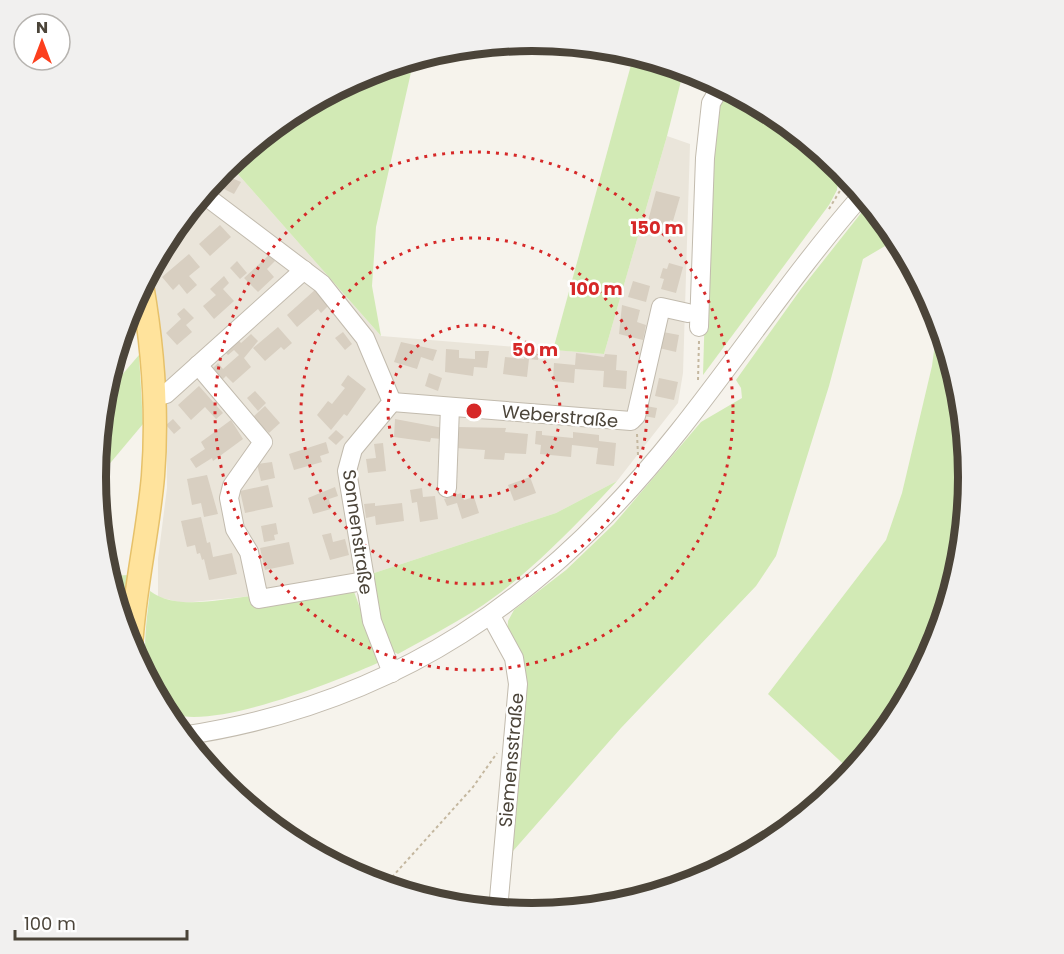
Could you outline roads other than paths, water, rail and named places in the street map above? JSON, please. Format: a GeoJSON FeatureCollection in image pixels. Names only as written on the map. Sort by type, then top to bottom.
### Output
{"type":"FeatureCollection","features":[{"type":"Feature","properties":{"kind":"main road"},"geometry":{"type":"LineString","coordinates":[[132,623],[153,478],[154,397],[151,345],[144,301]]}},
{"type":"Feature","properties":{"kind":"street","name":"Weberstraße"},"geometry":{"type":"LineString","coordinates":[[392,402],[625,422],[633,420],[661,307],[694,320],[705,158],[711,103],[717,93]]}},
{"type":"Feature","properties":{"kind":"street"},"geometry":{"type":"LineString","coordinates":[[210,199],[304,270],[338,302],[365,338],[392,402]]}},
{"type":"Feature","properties":{"kind":"street"},"geometry":{"type":"LineString","coordinates":[[187,726],[243,725],[293,712],[392,673],[433,652],[491,616],[561,560],[646,471],[708,394],[818,247],[856,202]]}},
{"type":"Feature","properties":{"kind":"street"},"geometry":{"type":"LineString","coordinates":[[154,397],[166,394],[304,270]]}},
{"type":"Feature","properties":{"kind":"street"},"geometry":{"type":"LineString","coordinates":[[198,365],[263,442],[232,486],[229,498],[235,529],[249,552],[259,599],[364,581]]}},
{"type":"Feature","properties":{"kind":"street","name":"Sonnenstraße"},"geometry":{"type":"LineString","coordinates":[[392,402],[353,449],[347,463],[372,621],[392,673]]}},
{"type":"Feature","properties":{"kind":"street"},"geometry":{"type":"LineString","coordinates":[[447,488],[450,407]]}},
{"type":"Feature","properties":{"kind":"street","name":"Siemensstraße"},"geometry":{"type":"LineString","coordinates":[[491,616],[509,646],[517,671],[515,739],[499,901]]}}]}
